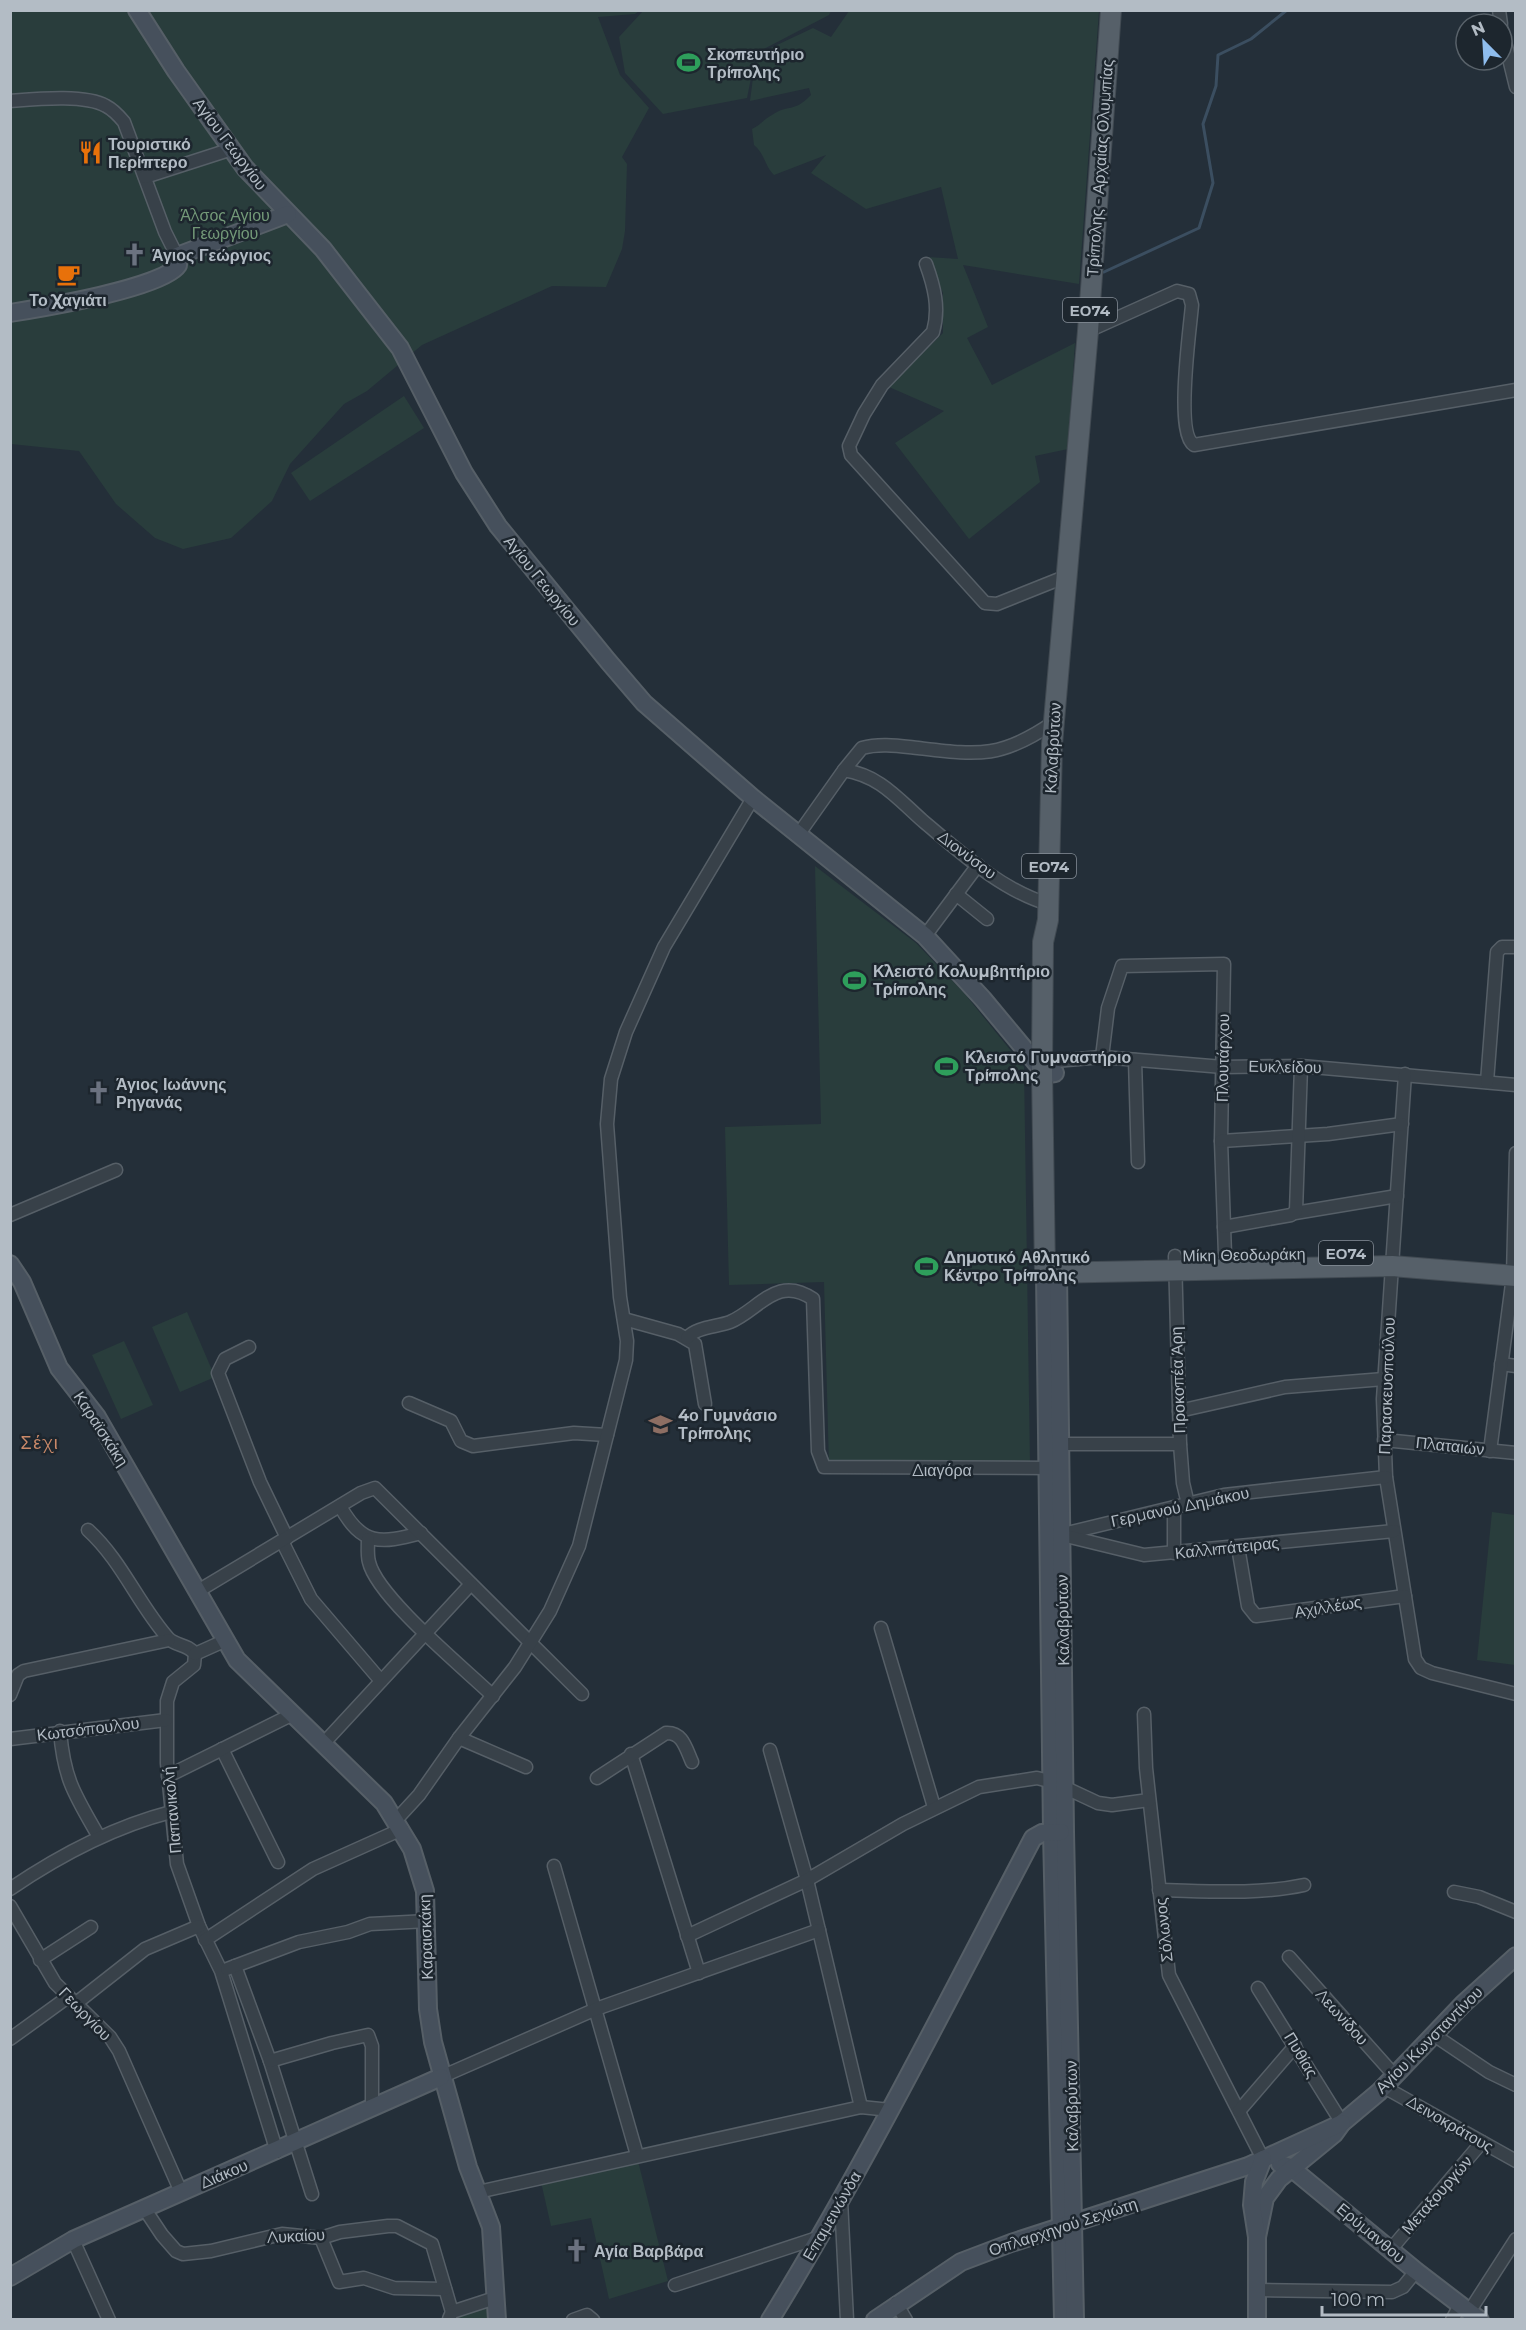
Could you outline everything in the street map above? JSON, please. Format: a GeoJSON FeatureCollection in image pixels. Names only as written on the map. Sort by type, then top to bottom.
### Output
{"type":"FeatureCollection","features":[{"type":"Feature","properties":{"kind":"main road","name":"Τρίπολης - Αρχαίας Ολυμπίας"},"geometry":{"type":"LineString","coordinates":[[1067,576],[1088,331],[1111,10]]}},
{"type":"Feature","properties":{"kind":"main road","name":"Καλαβρύτων"},"geometry":{"type":"LineString","coordinates":[[1051,1267],[1050,1068],[1043,942],[1048,912],[1054,722],[1067,576]]}},
{"type":"Feature","properties":{"kind":"main road","name":"Μίκη Θεοδωράκη"},"geometry":{"type":"LineString","coordinates":[[1175,1262],[1225,1255],[1392,1259],[1514,1270]]}},
{"type":"Feature","properties":{"kind":"main road","name":"Μίκη Θεοδωράκη"},"geometry":{"type":"LineString","coordinates":[[1051,1267],[1175,1262],[1392,1259]]}},
{"type":"Feature","properties":{"kind":"street","name":"Αγίου Γεωργίου"},"geometry":{"type":"LineString","coordinates":[[137,10],[176,71],[262,188],[322,249],[400,348],[469,482],[517,552],[644,703],[753,798],[925,936],[1050,1068]]}},
{"type":"Feature","properties":{"kind":"street"},"geometry":{"type":"LineString","coordinates":[[1512,72],[1515,87]]}},
{"type":"Feature","properties":{"kind":"street"},"geometry":{"type":"LineString","coordinates":[[10,101],[89,100],[106,105],[124,122],[165,232],[177,256],[178,265],[173,271],[130,288],[10,313]]}},
{"type":"Feature","properties":{"kind":"street"},"geometry":{"type":"LineString","coordinates":[[145,177],[232,149]]}},
{"type":"Feature","properties":{"kind":"street"},"geometry":{"type":"LineString","coordinates":[[177,256],[288,214]]}},
{"type":"Feature","properties":{"kind":"street"},"geometry":{"type":"LineString","coordinates":[[926,264],[936,293],[936,322],[933,332],[882,385],[849,446],[852,455],[985,603],[997,604],[1067,576]]}},
{"type":"Feature","properties":{"kind":"street"},"geometry":{"type":"LineString","coordinates":[[1088,331],[1178,291],[1189,294],[1192,305],[1185,403],[1186,433],[1194,445],[1515,390]]}},
{"type":"Feature","properties":{"kind":"street"},"geometry":{"type":"LineString","coordinates":[[798,835],[857,752],[870,746],[991,753],[1021,742],[1054,722]]}},
{"type":"Feature","properties":{"kind":"street","name":"Διονύσου"},"geometry":{"type":"LineString","coordinates":[[844,770],[873,777],[978,865],[1048,912]]}},
{"type":"Feature","properties":{"kind":"street"},"geometry":{"type":"LineString","coordinates":[[205,1941],[313,1869],[399,1825],[459,1738],[531,1645],[564,1583],[579,1546],[626,1360],[607,1124],[614,1063],[664,946],[753,798]]}},
{"type":"Feature","properties":{"kind":"street"},"geometry":{"type":"LineString","coordinates":[[925,936],[978,865]]}},
{"type":"Feature","properties":{"kind":"street"},"geometry":{"type":"LineString","coordinates":[[956,894],[987,920]]}},
{"type":"Feature","properties":{"kind":"street"},"geometry":{"type":"LineString","coordinates":[[1487,1082],[1497,952],[1502,947],[1515,947]]}},
{"type":"Feature","properties":{"kind":"street","name":"Πλουτάρχου"},"geometry":{"type":"LineString","coordinates":[[1102,1057],[1108,1008],[1122,966],[1224,964],[1221,1141],[1225,1255]]}},
{"type":"Feature","properties":{"kind":"street","name":"Ευκλείδου"},"geometry":{"type":"LineString","coordinates":[[1050,1068],[1102,1057],[1223,1067],[1301,1066],[1515,1085]]}},
{"type":"Feature","properties":{"kind":"street"},"geometry":{"type":"LineString","coordinates":[[1135,1060],[1138,1162]]}},
{"type":"Feature","properties":{"kind":"street"},"geometry":{"type":"LineString","coordinates":[[1295,1214],[1298,1208],[1301,1066]]}},
{"type":"Feature","properties":{"kind":"street","name":"Παρασκευοπούλου"},"geometry":{"type":"LineString","coordinates":[[1406,1074],[1384,1379],[1384,1440],[1386,1477],[1415,1659],[1421,1668],[1452,1680],[1515,1694]]}},
{"type":"Feature","properties":{"kind":"street"},"geometry":{"type":"LineString","coordinates":[[1221,1141],[1300,1136],[1402,1124]]}},
{"type":"Feature","properties":{"kind":"street"},"geometry":{"type":"LineString","coordinates":[[1490,1451],[1514,1270],[1515,1153]]}},
{"type":"Feature","properties":{"kind":"street"},"geometry":{"type":"LineString","coordinates":[[10,1215],[116,1170]]}},
{"type":"Feature","properties":{"kind":"street"},"geometry":{"type":"LineString","coordinates":[[1224,1227],[1397,1196]]}},
{"type":"Feature","properties":{"kind":"street","name":"Προκοπέα Άρη"},"geometry":{"type":"LineString","coordinates":[[1175,1262],[1180,1444],[1183,1483],[1188,1504]]}},
{"type":"Feature","properties":{"kind":"street","name":"Καραϊσκάκη"},"geometry":{"type":"LineString","coordinates":[[10,1264],[22,1282],[59,1368],[96,1417],[198,1591]]}},
{"type":"Feature","properties":{"kind":"street","name":"Καλαβρύτων"},"geometry":{"type":"LineString","coordinates":[[1051,1267],[1060,1444],[1054,1468]]}},
{"type":"Feature","properties":{"kind":"street","name":"Καλαβρύτων"},"geometry":{"type":"LineString","coordinates":[[1051,1267],[1060,1785],[1058,1832],[1068,2225],[1075,2319]]}},
{"type":"Feature","properties":{"kind":"street","name":"Διαγόρα"},"geometry":{"type":"LineString","coordinates":[[687,1338],[696,1331],[741,1316],[766,1296],[774,1293],[798,1292],[813,1299],[818,1451],[824,1467],[1054,1468]]}},
{"type":"Feature","properties":{"kind":"street"},"geometry":{"type":"LineString","coordinates":[[624,1319],[687,1338],[698,1350],[705,1404]]}},
{"type":"Feature","properties":{"kind":"street"},"geometry":{"type":"LineString","coordinates":[[249,1347],[222,1362],[219,1368],[220,1380],[284,1539],[311,1599],[381,1681]]}},
{"type":"Feature","properties":{"kind":"street"},"geometry":{"type":"LineString","coordinates":[[1501,1364],[1515,1366]]}},
{"type":"Feature","properties":{"kind":"street"},"geometry":{"type":"LineString","coordinates":[[1179,1411],[1294,1386],[1384,1379]]}},
{"type":"Feature","properties":{"kind":"street"},"geometry":{"type":"LineString","coordinates":[[409,1402],[451,1421],[461,1442],[468,1445],[488,1445],[574,1433],[607,1435]]}},
{"type":"Feature","properties":{"kind":"street","name":"Πλαταιών"},"geometry":{"type":"LineString","coordinates":[[1384,1440],[1515,1453]]}},
{"type":"Feature","properties":{"kind":"street"},"geometry":{"type":"LineString","coordinates":[[1060,1444],[1180,1444]]}},
{"type":"Feature","properties":{"kind":"street","name":"Γερμανού Δημάκου"},"geometry":{"type":"LineString","coordinates":[[1055,1536],[1097,1524],[1235,1493],[1386,1477]]}},
{"type":"Feature","properties":{"kind":"street"},"geometry":{"type":"LineString","coordinates":[[198,1591],[339,1506],[375,1488],[582,1694]]}},
{"type":"Feature","properties":{"kind":"street"},"geometry":{"type":"LineString","coordinates":[[339,1506],[355,1528],[368,1539],[382,1541],[421,1533]]}},
{"type":"Feature","properties":{"kind":"street"},"geometry":{"type":"LineString","coordinates":[[1174,1508],[1174,1553]]}},
{"type":"Feature","properties":{"kind":"street"},"geometry":{"type":"LineString","coordinates":[[88,1530],[122,1569],[169,1640]]}},
{"type":"Feature","properties":{"kind":"street","name":"Καλλιπάτειρας"},"geometry":{"type":"LineString","coordinates":[[1055,1536],[1090,1541],[1133,1554],[1174,1553],[1394,1531]]}},
{"type":"Feature","properties":{"kind":"street"},"geometry":{"type":"LineString","coordinates":[[368,1539],[369,1562],[381,1585],[426,1633],[493,1696]]}},
{"type":"Feature","properties":{"kind":"street","name":"Αχιλλέως"},"geometry":{"type":"LineString","coordinates":[[1238,1546],[1252,1614],[1265,1617],[1405,1596]]}},
{"type":"Feature","properties":{"kind":"street"},"geometry":{"type":"LineString","coordinates":[[323,1744],[471,1584]]}},
{"type":"Feature","properties":{"kind":"street","name":"Καραισκάκη"},"geometry":{"type":"LineString","coordinates":[[198,1591],[224,1641],[246,1671],[384,1803],[399,1825],[422,1874],[428,1921],[428,2009],[441,2077],[468,2167],[492,2235],[497,2319]]}},
{"type":"Feature","properties":{"kind":"street"},"geometry":{"type":"LineString","coordinates":[[881,1628],[934,1807]]}},
{"type":"Feature","properties":{"kind":"street"},"geometry":{"type":"LineString","coordinates":[[10,1695],[21,1673],[169,1640],[189,1647],[195,1653],[224,1641]]}},
{"type":"Feature","properties":{"kind":"street","name":"Παπανικολή"},"geometry":{"type":"LineString","coordinates":[[195,1653],[194,1665],[175,1678],[170,1686],[166,1720],[171,1812],[180,1877],[205,1941],[221,1971],[277,2152]]}},
{"type":"Feature","properties":{"kind":"street"},"geometry":{"type":"LineString","coordinates":[[168,1776],[293,1714]]}},
{"type":"Feature","properties":{"kind":"street","name":"Σόλωνος"},"geometry":{"type":"LineString","coordinates":[[1144,1714],[1149,1800],[1169,1975],[1263,2159]]}},
{"type":"Feature","properties":{"kind":"street","name":"Κωτσόπουλου"},"geometry":{"type":"LineString","coordinates":[[10,1739],[60,1731],[166,1720]]}},
{"type":"Feature","properties":{"kind":"street"},"geometry":{"type":"LineString","coordinates":[[60,1731],[62,1764],[67,1779],[99,1837]]}},
{"type":"Feature","properties":{"kind":"street"},"geometry":{"type":"LineString","coordinates":[[597,1778],[660,1735],[672,1732],[682,1739],[692,1762]]}},
{"type":"Feature","properties":{"kind":"street"},"geometry":{"type":"LineString","coordinates":[[459,1738],[526,1767]]}},
{"type":"Feature","properties":{"kind":"street"},"geometry":{"type":"LineString","coordinates":[[222,1749],[278,1862]]}},
{"type":"Feature","properties":{"kind":"street"},"geometry":{"type":"LineString","coordinates":[[770,1750],[807,1880],[861,2107]]}},
{"type":"Feature","properties":{"kind":"street"},"geometry":{"type":"LineString","coordinates":[[631,1754],[699,1973]]}},
{"type":"Feature","properties":{"kind":"street"},"geometry":{"type":"LineString","coordinates":[[687,1936],[807,1880],[934,1807],[990,1784],[1037,1778],[1060,1785],[1087,1798],[1112,1805],[1149,1800]]}},
{"type":"Feature","properties":{"kind":"street"},"geometry":{"type":"LineString","coordinates":[[10,1889],[99,1837],[136,1821],[171,1812]]}},
{"type":"Feature","properties":{"kind":"street","name":"Επαμεινώνδα"},"geometry":{"type":"LineString","coordinates":[[770,2319],[841,2200],[1033,1838],[1058,1832]]}},
{"type":"Feature","properties":{"kind":"street"},"geometry":{"type":"LineString","coordinates":[[554,1866],[637,2156]]}},
{"type":"Feature","properties":{"kind":"street"},"geometry":{"type":"LineString","coordinates":[[1159,1890],[1238,1891],[1285,1889],[1304,1885]]}},
{"type":"Feature","properties":{"kind":"street"},"geometry":{"type":"LineString","coordinates":[[1454,1892],[1479,1897],[1515,1912]]}},
{"type":"Feature","properties":{"kind":"street","name":"Γεωργίου"},"geometry":{"type":"LineString","coordinates":[[10,1906],[40,1960],[72,2001],[110,2037],[119,2051],[181,2192]]}},
{"type":"Feature","properties":{"kind":"street"},"geometry":{"type":"LineString","coordinates":[[221,1971],[299,1942],[348,1932],[370,1924],[428,1921]]}},
{"type":"Feature","properties":{"kind":"street"},"geometry":{"type":"LineString","coordinates":[[10,2039],[72,2001],[145,1949],[199,1926]]}},
{"type":"Feature","properties":{"kind":"street"},"geometry":{"type":"LineString","coordinates":[[40,1960],[91,1927]]}},
{"type":"Feature","properties":{"kind":"street"},"geometry":{"type":"LineString","coordinates":[[441,2077],[596,2009],[819,1930]]}},
{"type":"Feature","properties":{"kind":"street","name":"Αγίου Κωνσταντίνου"},"geometry":{"type":"LineString","coordinates":[[1257,2319],[1257,2237],[1262,2207],[1273,2186],[1290,2167],[1334,2134],[1342,2123],[1390,2081],[1515,1956]]}},
{"type":"Feature","properties":{"kind":"street","name":"Λεωνίδου"},"geometry":{"type":"LineString","coordinates":[[1289,1957],[1390,2081]]}},
{"type":"Feature","properties":{"kind":"street"},"geometry":{"type":"LineString","coordinates":[[235,1966],[270,2061],[312,2194]]}},
{"type":"Feature","properties":{"kind":"street","name":"Πυθίας"},"geometry":{"type":"LineString","coordinates":[[1258,1988],[1342,2123]]}},
{"type":"Feature","properties":{"kind":"street"},"geometry":{"type":"LineString","coordinates":[[270,2061],[368,2035],[372,2046],[372,2109]]}},
{"type":"Feature","properties":{"kind":"street"},"geometry":{"type":"LineString","coordinates":[[1434,2035],[1489,2072],[1515,2085]]}},
{"type":"Feature","properties":{"kind":"street"},"geometry":{"type":"LineString","coordinates":[[1239,2111],[1295,2046]]}},
{"type":"Feature","properties":{"kind":"street","name":"Διάκου"},"geometry":{"type":"LineString","coordinates":[[10,2277],[73,2241],[144,2208],[296,2144],[441,2077]]}},
{"type":"Feature","properties":{"kind":"street","name":"Δεινοκράτους"},"geometry":{"type":"LineString","coordinates":[[1390,2081],[1515,2161]]}},
{"type":"Feature","properties":{"kind":"street"},"geometry":{"type":"LineString","coordinates":[[478,2192],[861,2107],[890,2110]]}},
{"type":"Feature","properties":{"kind":"street","name":"Αγίου Κωνσταντίνου"},"geometry":{"type":"LineString","coordinates":[[1257,2237],[1252,2224],[1252,2196],[1258,2169],[1263,2159],[1342,2123]]}},
{"type":"Feature","properties":{"kind":"street"},"geometry":{"type":"LineString","coordinates":[[1263,2159],[1290,2167],[1308,2140]]}},
{"type":"Feature","properties":{"kind":"street","name":"Μεταξουργών"},"geometry":{"type":"LineString","coordinates":[[1391,2249],[1482,2142]]}},
{"type":"Feature","properties":{"kind":"street"},"geometry":{"type":"LineString","coordinates":[[1262,2207],[1269,2174],[1263,2159]]}},
{"type":"Feature","properties":{"kind":"street","name":"Οπλαρχηγού Σεχιώτη"},"geometry":{"type":"LineString","coordinates":[[875,2319],[961,2262],[1263,2159]]}},
{"type":"Feature","properties":{"kind":"street","name":"Ερύμανθου"},"geometry":{"type":"LineString","coordinates":[[1290,2167],[1391,2249],[1465,2314]]}},
{"type":"Feature","properties":{"kind":"street"},"geometry":{"type":"LineString","coordinates":[[841,2200],[847,2319]]}},
{"type":"Feature","properties":{"kind":"street","name":"Λυκαίου"},"geometry":{"type":"LineString","coordinates":[[144,2208],[166,2240],[183,2254],[211,2251],[282,2234],[321,2238],[340,2232],[397,2226],[432,2244],[451,2316]]}},
{"type":"Feature","properties":{"kind":"street","name":"Καλαβρύτων"},"geometry":{"type":"LineString","coordinates":[[1063,2319],[1068,2225]]}},
{"type":"Feature","properties":{"kind":"street"},"geometry":{"type":"LineString","coordinates":[[675,2285],[820,2237]]}},
{"type":"Feature","properties":{"kind":"street"},"geometry":{"type":"LineString","coordinates":[[321,2238],[339,2282],[364,2278],[394,2289],[445,2289]]}},
{"type":"Feature","properties":{"kind":"street"},"geometry":{"type":"LineString","coordinates":[[1465,2314],[1515,2239]]}},
{"type":"Feature","properties":{"kind":"street"},"geometry":{"type":"LineString","coordinates":[[73,2241],[109,2319]]}},
{"type":"Feature","properties":{"kind":"street"},"geometry":{"type":"LineString","coordinates":[[1257,2290],[1392,2292],[1403,2287],[1416,2271]]}},
{"type":"Feature","properties":{"kind":"street"},"geometry":{"type":"LineString","coordinates":[[451,2316],[495,2298]]}},
{"type":"Feature","properties":{"kind":"street"},"geometry":{"type":"LineString","coordinates":[[896,2303],[906,2319]]}},
{"type":"Feature","properties":{"kind":"street"},"geometry":{"type":"LineString","coordinates":[[573,2319],[587,2315],[593,2319]]}},
{"type":"Feature","properties":{"kind":"green space","name":"Άλσος Αγίου Γεωργίου"},"geometry":{"type":"Polygon","coordinates":[[[10,11],[639,11],[635,14],[598,17],[620,75],[649,108],[622,157],[627,164],[625,231],[622,249],[606,287],[552,286],[422,345],[367,391],[344,404],[290,464],[272,501],[231,538],[183,549],[155,538],[116,504],[79,451],[11,444],[10,11]]]}},
{"type":"Feature","properties":{"kind":"green space","name":"Σκοπευτήριο Τρίπολης"},"geometry":{"type":"Polygon","coordinates":[[[643,11],[831,11],[829,15],[756,53],[747,98],[663,114],[625,73],[619,37],[643,11]]]}},
{"type":"Feature","properties":{"kind":"green space"},"geometry":{"type":"Polygon","coordinates":[[[849,11],[1099,11],[1079,284],[963,265],[988,327],[967,338],[992,385],[1075,343],[1068,449],[1035,456],[1040,482],[969,539],[895,443],[944,411],[889,387],[943,333],[943,293],[928,257],[958,259],[941,187],[866,209],[811,173],[826,155],[774,175],[754,145],[752,129],[778,112],[800,104],[811,95],[809,88],[750,101],[754,70],[760,53],[813,28],[831,37],[849,11]]]}},
{"type":"Feature","properties":{"kind":"green space"},"geometry":{"type":"Polygon","coordinates":[[[404,396],[424,428],[310,501],[291,473],[404,396]]]}},
{"type":"Feature","properties":{"kind":"green space","name":"Δημοτικό Αθλητικό Κέντρο Τρίπολης"},"geometry":{"type":"Polygon","coordinates":[[[815,866],[916,943],[964,993],[1024,1067],[1030,1464],[829,1466],[824,1282],[729,1285],[725,1127],[821,1124],[815,866]]]}},
{"type":"Feature","properties":{"kind":"green space"},"geometry":{"type":"Polygon","coordinates":[[[187,1312],[215,1377],[180,1392],[152,1327],[187,1312]]]}},
{"type":"Feature","properties":{"kind":"green space"},"geometry":{"type":"Polygon","coordinates":[[[124,1341],[153,1405],[121,1419],[92,1355],[124,1341]]]}},
{"type":"Feature","properties":{"kind":"green space"},"geometry":{"type":"Polygon","coordinates":[[[1492,1512],[1515,1515],[1515,1665],[1477,1660],[1492,1512]]]}},
{"type":"Feature","properties":{"kind":"green space"},"geometry":{"type":"Polygon","coordinates":[[[638,2161],[668,2281],[609,2299],[591,2218],[551,2226],[541,2182],[638,2161]]]}},
{"type":"Feature","properties":{"kind":"green space"},"geometry":{"type":"Polygon","coordinates":[[[485,2306],[492,2319],[458,2320],[459,2316],[485,2306]]]}},
{"type":"Feature","properties":{"kind":"waterway"},"geometry":{"type":"LineString","coordinates":[[1104,272],[1199,228],[1213,183],[1203,124],[1216,86],[1218,55],[1251,39],[1287,10]]}},
{"type":"Feature","properties":{"kind":"place","name":"Σκοπευτήριο Τρίπολης"},"geometry":{"type":"Point","coordinates":[689,63]}},
{"type":"Feature","properties":{"kind":"place","name":"Τουριστικό Περίπτερο"},"geometry":{"type":"Point","coordinates":[90,153]}},
{"type":"Feature","properties":{"kind":"place","name":"Άγιος Γεώργιος"},"geometry":{"type":"Point","coordinates":[134,255]}},
{"type":"Feature","properties":{"kind":"place","name":"Το Χαγιάτι"},"geometry":{"type":"Point","coordinates":[68,275]}},
{"type":"Feature","properties":{"kind":"place","name":"Κλειστό Κολυμβητήριο Τρίπολης"},"geometry":{"type":"Point","coordinates":[855,980]}},
{"type":"Feature","properties":{"kind":"place","name":"Κλειστό Γυμναστήριο Τρίπολης"},"geometry":{"type":"Point","coordinates":[947,1066]}},
{"type":"Feature","properties":{"kind":"place","name":"Άγιος Ιωάννης Ρηγανάς"},"geometry":{"type":"Point","coordinates":[98,1093]}},
{"type":"Feature","properties":{"kind":"place","name":"Δημοτικό Αθλητικό Κέντρο Τρίπολης"},"geometry":{"type":"Point","coordinates":[926,1266]}},
{"type":"Feature","properties":{"kind":"place","name":"4ο Γυμνάσιο Τρίπολης"},"geometry":{"type":"Point","coordinates":[660,1424]}},
{"type":"Feature","properties":{"kind":"place","name":"Αγία Βαρβάρα"},"geometry":{"type":"Point","coordinates":[576,2251]}},
{"type":"Feature","properties":{"kind":"district","name":"Σέχι"},"geometry":{"type":"Point","coordinates":[40,1443]}}]}
